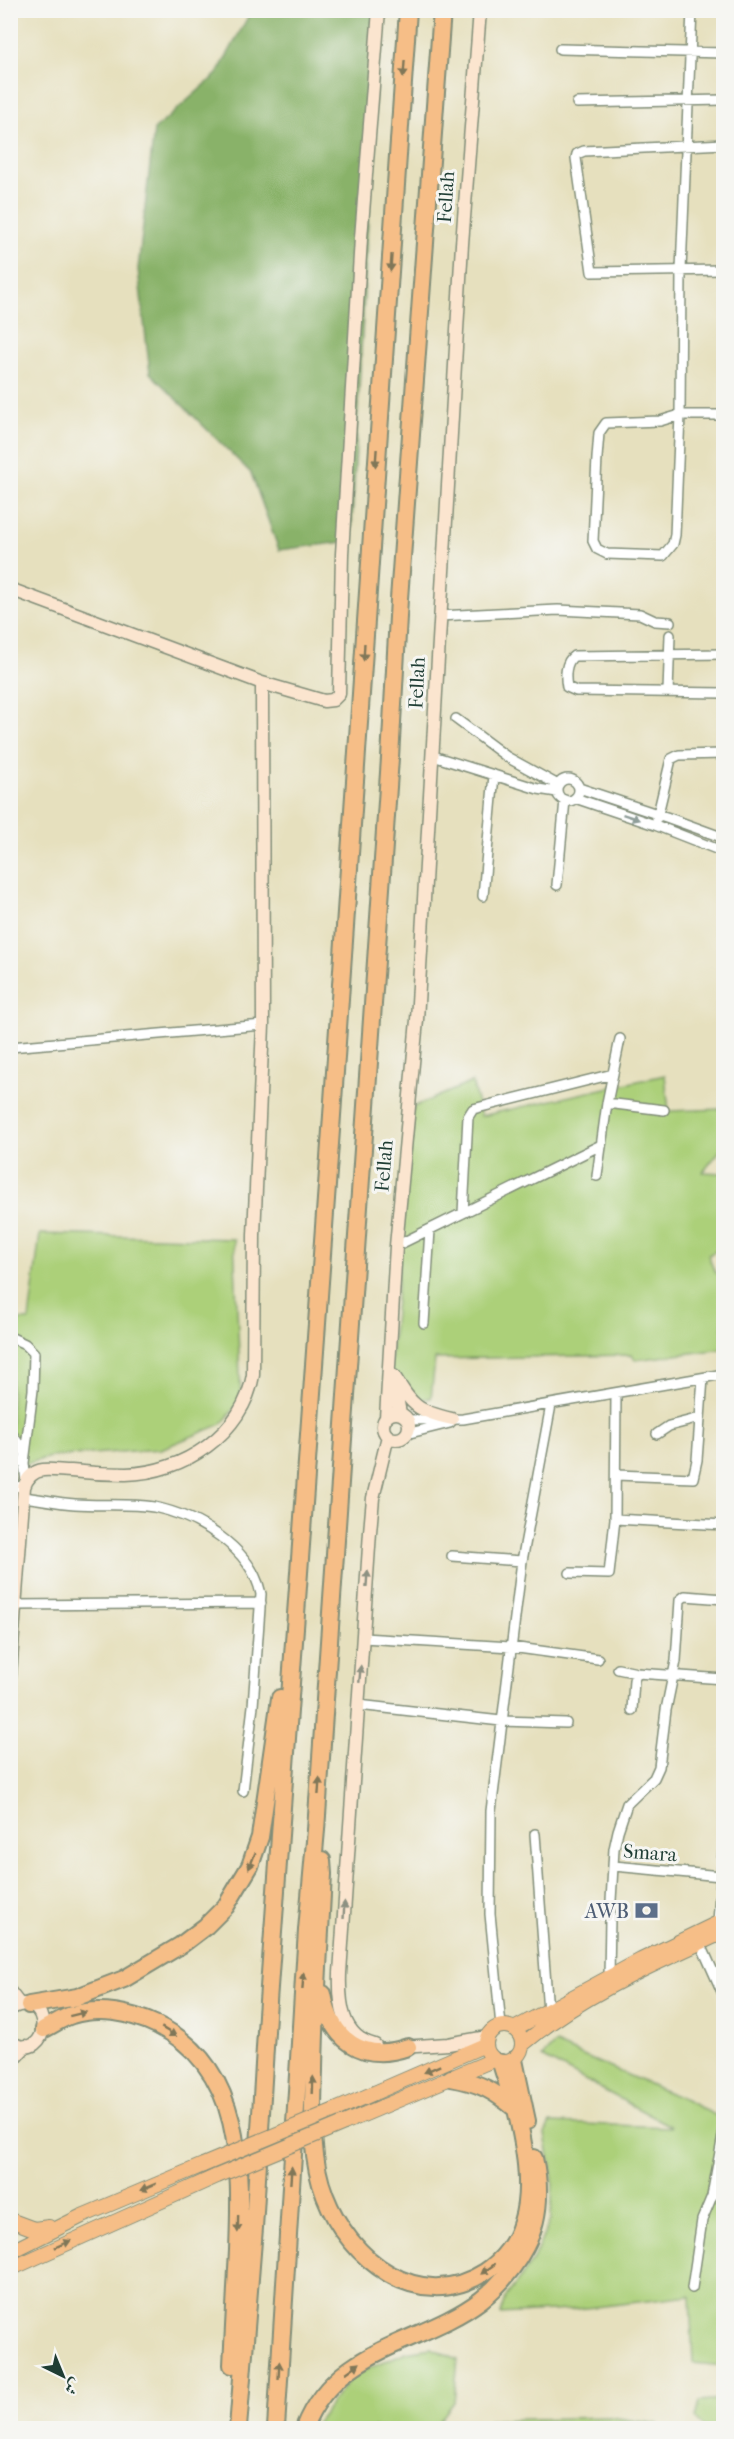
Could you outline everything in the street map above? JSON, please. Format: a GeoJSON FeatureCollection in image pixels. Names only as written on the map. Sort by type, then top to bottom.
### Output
{"type":"FeatureCollection","features":[{"type":"Feature","properties":{"kind":"highway"},"geometry":{"type":"LineString","coordinates":[[238,2428],[254,2228],[408,10]]}},
{"type":"Feature","properties":{"kind":"highway"},"geometry":{"type":"LineString","coordinates":[[276,2428],[305,1952],[316,1830],[399,599],[442,10]]}},
{"type":"Feature","properties":{"kind":"highway"},"geometry":{"type":"LineString","coordinates":[[20,2006],[60,2001],[92,1992],[140,1970],[181,1945],[206,1926],[226,1906],[243,1880],[260,1838],[299,1558]]}},
{"type":"Feature","properties":{"kind":"highway"},"geometry":{"type":"LineString","coordinates":[[316,1830],[323,1874],[313,2147],[319,2178],[338,2225],[366,2257],[388,2274],[410,2283],[433,2288],[450,2287],[480,2275],[511,2248],[523,2220],[526,2170],[507,2057]]}},
{"type":"Feature","properties":{"kind":"highway"},"geometry":{"type":"LineString","coordinates":[[318,1966],[326,2011],[331,2024],[343,2038],[358,2049],[375,2052],[392,2053],[408,2047]]}},
{"type":"Feature","properties":{"kind":"highway"},"geometry":{"type":"LineString","coordinates":[[44,2029],[67,2017],[89,2012],[115,2012],[140,2018],[164,2028],[192,2049],[208,2066],[221,2089],[232,2122],[237,2149],[239,2183],[235,2314],[228,2428]]}},
{"type":"Feature","properties":{"kind":"highway"},"geometry":{"type":"LineString","coordinates":[[304,2428],[321,2397],[336,2380],[387,2347],[460,2313],[480,2301],[501,2283],[516,2264],[534,2229],[538,2209],[538,2186],[507,2057]]}},
{"type":"Feature","properties":{"kind":"highway"},"geometry":{"type":"LineString","coordinates":[[451,2078],[470,2081],[492,2090],[516,2109]]}},
{"type":"Feature","properties":{"kind":"main road"},"geometry":{"type":"LineString","coordinates":[[10,2269],[217,2176],[451,2078],[507,2057],[548,2024],[597,1994],[722,1926]]}},
{"type":"Feature","properties":{"kind":"main road"},"geometry":{"type":"LineString","coordinates":[[507,2057],[487,2053],[486,2041],[490,2032],[508,2028],[548,2012],[609,1977],[698,1938]]}},
{"type":"Feature","properties":{"kind":"main road"},"geometry":{"type":"LineString","coordinates":[[507,2057],[519,2034],[508,2028]]}},
{"type":"Feature","properties":{"kind":"main road"},"geometry":{"type":"LineString","coordinates":[[10,2252],[63,2225],[335,2110],[486,2041]]}},
{"type":"Feature","properties":{"kind":"main road"},"geometry":{"type":"LineString","coordinates":[[10,2220],[34,2229],[63,2225]]}},
{"type":"Feature","properties":{"kind":"street"},"geometry":{"type":"LineString","coordinates":[[10,589],[262,683],[324,701],[333,700],[340,690],[342,554],[361,238],[379,10]]}},
{"type":"Feature","properties":{"kind":"street","name":"Fellah"},"geometry":{"type":"LineString","coordinates":[[480,10],[463,232],[439,616],[417,1020],[396,1246],[384,1427],[388,1436],[373,1498],[339,2000],[344,2019],[352,2031],[365,2043],[408,2047],[486,2041]]}},
{"type":"Feature","properties":{"kind":"street"},"geometry":{"type":"LineString","coordinates":[[692,10],[681,270],[680,415],[676,525],[673,544],[663,556],[654,557],[600,552],[593,541],[597,458],[602,426],[606,423],[660,420],[680,415],[723,415]]}},
{"type":"Feature","properties":{"kind":"street"},"geometry":{"type":"LineString","coordinates":[[560,49],[723,53]]}},
{"type":"Feature","properties":{"kind":"street"},"geometry":{"type":"LineString","coordinates":[[577,104],[723,100]]}},
{"type":"Feature","properties":{"kind":"street"},"geometry":{"type":"LineString","coordinates":[[723,144],[584,151],[578,153],[576,158],[592,272],[723,270]]}},
{"type":"Feature","properties":{"kind":"street"},"geometry":{"type":"LineString","coordinates":[[439,616],[558,610],[640,614],[655,621],[670,622]]}},
{"type":"Feature","properties":{"kind":"street"},"geometry":{"type":"LineString","coordinates":[[668,692],[670,635]]}},
{"type":"Feature","properties":{"kind":"street"},"geometry":{"type":"LineString","coordinates":[[723,654],[574,656],[569,661],[566,677],[567,687],[576,691],[723,693]]}},
{"type":"Feature","properties":{"kind":"street"},"geometry":{"type":"LineString","coordinates":[[25,1489],[34,1474],[44,1470],[126,1474],[171,1465],[194,1455],[223,1434],[247,1402],[253,1375],[254,1235],[263,1025],[262,683]]}},
{"type":"Feature","properties":{"kind":"street"},"geometry":{"type":"LineString","coordinates":[[456,719],[507,757],[557,788]]}},
{"type":"Feature","properties":{"kind":"street"},"geometry":{"type":"LineString","coordinates":[[655,825],[671,759],[679,755],[723,754]]}},
{"type":"Feature","properties":{"kind":"street"},"geometry":{"type":"LineString","coordinates":[[433,756],[538,789],[557,788]]}},
{"type":"Feature","properties":{"kind":"street"},"geometry":{"type":"LineString","coordinates":[[483,896],[494,775]]}},
{"type":"Feature","properties":{"kind":"street"},"geometry":{"type":"LineString","coordinates":[[723,838],[579,788],[570,779],[562,780],[557,788],[558,796],[565,800],[575,798],[655,825],[723,852]]}},
{"type":"Feature","properties":{"kind":"street"},"geometry":{"type":"LineString","coordinates":[[575,798],[579,788]]}},
{"type":"Feature","properties":{"kind":"street"},"geometry":{"type":"LineString","coordinates":[[557,885],[565,800]]}},
{"type":"Feature","properties":{"kind":"street"},"geometry":{"type":"LineString","coordinates":[[10,1047],[263,1025]]}},
{"type":"Feature","properties":{"kind":"street"},"geometry":{"type":"LineString","coordinates":[[597,1176],[607,1103],[620,1039]]}},
{"type":"Feature","properties":{"kind":"street"},"geometry":{"type":"LineString","coordinates":[[463,1214],[468,1117],[473,1109],[613,1074]]}},
{"type":"Feature","properties":{"kind":"street"},"geometry":{"type":"LineString","coordinates":[[607,1103],[664,1110]]}},
{"type":"Feature","properties":{"kind":"street"},"geometry":{"type":"LineString","coordinates":[[396,1246],[601,1145]]}},
{"type":"Feature","properties":{"kind":"street"},"geometry":{"type":"LineString","coordinates":[[424,1323],[430,1230]]}},
{"type":"Feature","properties":{"kind":"street"},"geometry":{"type":"LineString","coordinates":[[10,1337],[25,1344],[34,1353],[33,1390],[24,1458],[25,1489],[10,1675]]}},
{"type":"Feature","properties":{"kind":"street","name":"Fellah"},"geometry":{"type":"LineString","coordinates":[[390,1356],[404,1417],[410,1425],[406,1434]]}},
{"type":"Feature","properties":{"kind":"street"},"geometry":{"type":"LineString","coordinates":[[388,1436],[398,1439],[406,1434],[458,1419],[723,1374]]}},
{"type":"Feature","properties":{"kind":"street"},"geometry":{"type":"LineString","coordinates":[[394,1376],[416,1406],[430,1414],[458,1419]]}},
{"type":"Feature","properties":{"kind":"street"},"geometry":{"type":"LineString","coordinates":[[616,1475],[693,1478],[698,1460],[703,1378]]}},
{"type":"Feature","properties":{"kind":"street"},"geometry":{"type":"LineString","coordinates":[[570,1573],[609,1574],[615,1519],[616,1393]]}},
{"type":"Feature","properties":{"kind":"street"},"geometry":{"type":"LineString","coordinates":[[508,2028],[490,1914],[491,1811],[522,1561],[551,1405]]}},
{"type":"Feature","properties":{"kind":"street"},"geometry":{"type":"LineString","coordinates":[[386,1418],[395,1413],[404,1417],[458,1419]]}},
{"type":"Feature","properties":{"kind":"street"},"geometry":{"type":"LineString","coordinates":[[657,1434],[669,1426],[700,1418]]}},
{"type":"Feature","properties":{"kind":"street"},"geometry":{"type":"LineString","coordinates":[[10,1431],[24,1458]]}},
{"type":"Feature","properties":{"kind":"street"},"geometry":{"type":"LineString","coordinates":[[10,1459],[24,1458]]}},
{"type":"Feature","properties":{"kind":"street"},"geometry":{"type":"LineString","coordinates":[[10,1486],[74,1504],[152,1507],[192,1521],[214,1533],[238,1552],[258,1585],[261,1603],[253,1706],[243,1791]]}},
{"type":"Feature","properties":{"kind":"street"},"geometry":{"type":"LineString","coordinates":[[615,1519],[723,1525]]}},
{"type":"Feature","properties":{"kind":"street"},"geometry":{"type":"LineString","coordinates":[[452,1556],[522,1561]]}},
{"type":"Feature","properties":{"kind":"street"},"geometry":{"type":"LineString","coordinates":[[614,1866],[614,1849],[621,1817],[627,1804],[657,1773],[676,1661],[681,1598],[685,1596],[723,1599]]}},
{"type":"Feature","properties":{"kind":"street"},"geometry":{"type":"LineString","coordinates":[[15,1605],[261,1603]]}},
{"type":"Feature","properties":{"kind":"street"},"geometry":{"type":"LineString","coordinates":[[363,1638],[511,1647],[598,1659]]}},
{"type":"Feature","properties":{"kind":"street"},"geometry":{"type":"LineString","coordinates":[[618,1669],[637,1673],[723,1679]]}},
{"type":"Feature","properties":{"kind":"street"},"geometry":{"type":"LineString","coordinates":[[632,1710],[634,1680],[637,1673]]}},
{"type":"Feature","properties":{"kind":"street"},"geometry":{"type":"LineString","coordinates":[[358,1705],[501,1721],[566,1723]]}},
{"type":"Feature","properties":{"kind":"street"},"geometry":{"type":"LineString","coordinates":[[536,1834],[548,2012]]}},
{"type":"Feature","properties":{"kind":"street"},"geometry":{"type":"LineString","coordinates":[[722,1926],[723,1837]]}},
{"type":"Feature","properties":{"kind":"street","name":"Smara"},"geometry":{"type":"LineString","coordinates":[[609,1977],[614,1866],[721,1876]]}},
{"type":"Feature","properties":{"kind":"street"},"geometry":{"type":"LineString","coordinates":[[698,1938],[723,1996]]}},
{"type":"Feature","properties":{"kind":"street"},"geometry":{"type":"LineString","coordinates":[[10,1992],[20,2006],[37,2010],[42,2016],[44,2029],[38,2041],[26,2046],[10,2063]]}},
{"type":"Feature","properties":{"kind":"street"},"geometry":{"type":"LineString","coordinates":[[10,2042],[26,2046]]}},
{"type":"Feature","properties":{"kind":"street"},"geometry":{"type":"LineString","coordinates":[[692,2288],[702,2220],[712,2196],[723,2130]]}},
{"type":"Feature","properties":{"kind":"street"},"geometry":{"type":"LineString","coordinates":[[712,2196],[723,2196]]}},
{"type":"Feature","properties":{"kind":"green space"},"geometry":{"type":"Polygon","coordinates":[[[248,11],[379,11],[351,541],[279,550],[251,473],[150,373],[138,269],[154,130],[217,74],[249,15],[248,11]]]}},
{"type":"Feature","properties":{"kind":"green space"},"geometry":{"type":"Polygon","coordinates":[[[665,1075],[669,1111],[723,1109],[723,1147],[703,1172],[723,1173],[723,1248],[708,1255],[715,1273],[723,1275],[723,1349],[635,1360],[632,1355],[435,1359],[431,1398],[387,1403],[413,1107],[472,1082],[481,1116],[665,1075]]]}},
{"type":"Feature","properties":{"kind":"green space"},"geometry":{"type":"Polygon","coordinates":[[[40,1234],[234,1239],[241,1400],[222,1424],[161,1449],[50,1457],[11,1468],[11,1320],[29,1320],[40,1234]]]}},
{"type":"Feature","properties":{"kind":"green space"},"geometry":{"type":"Polygon","coordinates":[[[555,2044],[681,2098],[723,2119],[723,2366],[693,2363],[690,2296],[569,2310],[500,2314],[505,2298],[532,2262],[551,2218],[553,2180],[545,2134],[550,2123],[672,2127],[542,2057],[555,2044]]]}},
{"type":"Feature","properties":{"kind":"green space"},"geometry":{"type":"Polygon","coordinates":[[[431,2348],[458,2359],[454,2402],[434,2428],[312,2428],[352,2376],[406,2352],[431,2348]]]}},
{"type":"Feature","properties":{"kind":"green space"},"geometry":{"type":"Polygon","coordinates":[[[723,2400],[723,2428],[705,2428],[695,2418],[699,2402],[723,2400]]]}},
{"type":"Feature","properties":{"kind":"green space"},"geometry":{"type":"Polygon","coordinates":[[[610,2417],[658,2424],[658,2428],[486,2428],[489,2420],[610,2417]]]}},
{"type":"Feature","properties":{"kind":"place","name":"AWB"},"geometry":{"type":"Point","coordinates":[647,1911]}}]}
